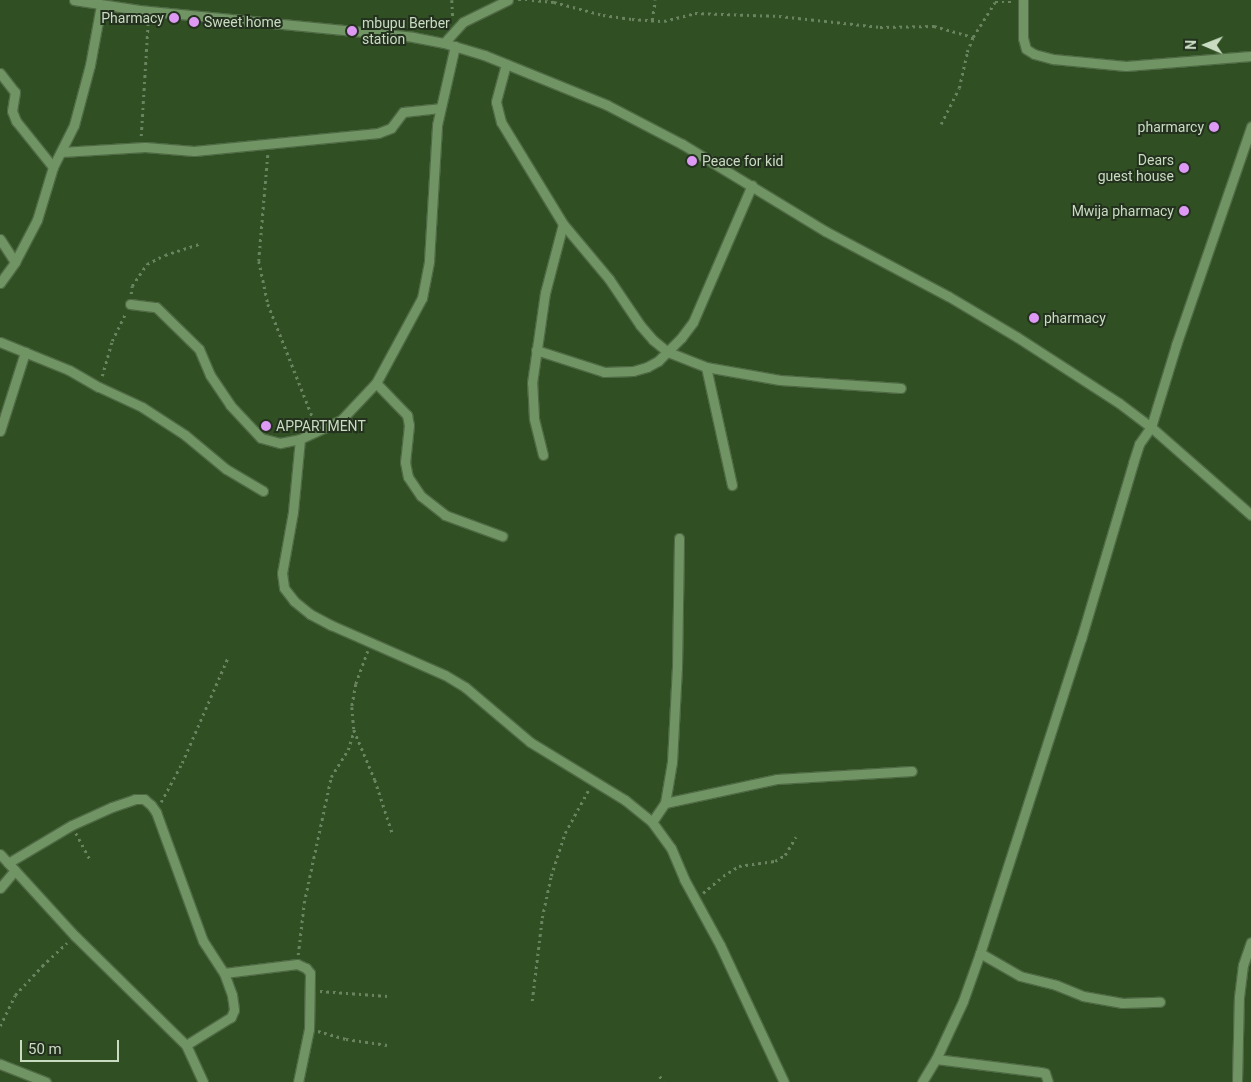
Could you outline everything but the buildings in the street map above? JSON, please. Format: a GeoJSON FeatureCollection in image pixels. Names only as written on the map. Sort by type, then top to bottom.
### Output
{"type":"FeatureCollection","features":[{"type":"Feature","properties":{"kind":"street"},"geometry":{"type":"LineString","coordinates":[[74,0],[149,11],[413,37],[455,46],[562,86],[647,124],[752,185],[825,231],[948,296],[1017,337],[1119,403],[1151,427],[1251,515]]}},
{"type":"Feature","properties":{"kind":"street"},"geometry":{"type":"LineString","coordinates":[[444,43],[453,30],[462,22],[508,0]]}},
{"type":"Feature","properties":{"kind":"street"},"geometry":{"type":"LineString","coordinates":[[1023,2],[1022,38],[1026,49],[1034,54],[1053,59],[1126,66],[1251,56]]}},
{"type":"Feature","properties":{"kind":"street"},"geometry":{"type":"LineString","coordinates":[[0,283],[15,262],[37,220],[53,167],[74,124],[90,65],[101,5]]}},
{"type":"Feature","properties":{"kind":"street"},"geometry":{"type":"LineString","coordinates":[[130,304],[156,307],[199,350],[210,375],[230,406],[261,438],[280,443],[300,440],[341,420],[376,383],[422,298],[429,261],[434,154],[440,108],[455,46]]}},
{"type":"Feature","properties":{"kind":"street"},"geometry":{"type":"LineString","coordinates":[[506,64],[496,102],[499,117],[562,224],[609,280],[640,326],[668,352],[706,368],[780,380],[901,388]]}},
{"type":"Feature","properties":{"kind":"street"},"geometry":{"type":"LineString","coordinates":[[0,73],[15,92],[12,111],[16,121],[53,167]]}},
{"type":"Feature","properties":{"kind":"street"},"geometry":{"type":"LineString","coordinates":[[61,152],[141,148],[194,151],[378,133],[391,128],[398,115],[403,112],[440,108]]}},
{"type":"Feature","properties":{"kind":"street"},"geometry":{"type":"LineString","coordinates":[[922,1082],[936,1059],[963,1000],[980,953],[1080,639],[1139,444],[1151,427],[1176,345],[1251,127]]}},
{"type":"Feature","properties":{"kind":"street"},"geometry":{"type":"LineString","coordinates":[[536,350],[590,369],[618,372],[648,367],[668,352],[693,322],[752,185]]}},
{"type":"Feature","properties":{"kind":"street"},"geometry":{"type":"LineString","coordinates":[[543,455],[532,401],[536,350],[551,266],[562,224]]}},
{"type":"Feature","properties":{"kind":"street"},"geometry":{"type":"LineString","coordinates":[[0,239],[15,262]]}},
{"type":"Feature","properties":{"kind":"street"},"geometry":{"type":"LineString","coordinates":[[0,342],[69,370],[99,387],[142,407],[185,435],[226,469],[263,491]]}},
{"type":"Feature","properties":{"kind":"street"},"geometry":{"type":"LineString","coordinates":[[0,431],[25,352]]}},
{"type":"Feature","properties":{"kind":"street"},"geometry":{"type":"LineString","coordinates":[[706,368],[732,485]]}},
{"type":"Feature","properties":{"kind":"street"},"geometry":{"type":"LineString","coordinates":[[376,383],[407,415],[409,425],[406,462],[408,477],[421,496],[445,515],[502,536]]}},
{"type":"Feature","properties":{"kind":"street"},"geometry":{"type":"LineString","coordinates":[[300,440],[293,512],[282,573],[284,588],[294,601],[310,614],[371,643],[420,663],[465,687],[530,742],[625,800],[652,822],[671,848],[684,879],[697,899],[747,1000],[784,1082]]}},
{"type":"Feature","properties":{"kind":"street"},"geometry":{"type":"LineString","coordinates":[[652,822],[665,803],[672,762],[676,712],[679,538]]}},
{"type":"Feature","properties":{"kind":"street"},"geometry":{"type":"LineString","coordinates":[[665,803],[777,779],[912,771]]}},
{"type":"Feature","properties":{"kind":"street"},"geometry":{"type":"LineString","coordinates":[[8,863],[72,825],[135,799],[144,799],[156,812],[203,941],[224,973],[232,995],[234,1010],[231,1017],[186,1045]]}},
{"type":"Feature","properties":{"kind":"street"},"geometry":{"type":"LineString","coordinates":[[0,854],[75,936],[186,1045],[203,1082]]}},
{"type":"Feature","properties":{"kind":"street"},"geometry":{"type":"LineString","coordinates":[[0,888],[15,870]]}},
{"type":"Feature","properties":{"kind":"street"},"geometry":{"type":"LineString","coordinates":[[1237,1082],[1238,997],[1243,965],[1251,942]]}},
{"type":"Feature","properties":{"kind":"street"},"geometry":{"type":"LineString","coordinates":[[980,953],[1020,976],[1056,985],[1083,996],[1122,1003],[1160,1002]]}},
{"type":"Feature","properties":{"kind":"street"},"geometry":{"type":"LineString","coordinates":[[224,973],[297,964],[306,968],[310,973],[309,1029],[298,1082]]}},
{"type":"Feature","properties":{"kind":"street"},"geometry":{"type":"LineString","coordinates":[[936,1059],[1045,1073],[1048,1082]]}},
{"type":"Feature","properties":{"kind":"street"},"geometry":{"type":"LineString","coordinates":[[0,1064],[46,1082]]}},
{"type":"Feature","properties":{"kind":"path"},"geometry":{"type":"LineString","coordinates":[[452,0],[453,30]]}},
{"type":"Feature","properties":{"kind":"path"},"geometry":{"type":"LineString","coordinates":[[532,0],[561,2],[603,15],[652,20],[674,19],[695,13],[754,14],[810,18],[880,27],[934,26],[973,37]]}},
{"type":"Feature","properties":{"kind":"path"},"geometry":{"type":"LineString","coordinates":[[652,20],[655,0]]}},
{"type":"Feature","properties":{"kind":"path"},"geometry":{"type":"LineString","coordinates":[[941,124],[959,88],[967,52],[973,37],[995,2],[1023,2]]}},
{"type":"Feature","properties":{"kind":"path"},"geometry":{"type":"LineString","coordinates":[[141,148],[149,11]]}},
{"type":"Feature","properties":{"kind":"path"},"geometry":{"type":"LineString","coordinates":[[268,144],[259,261],[268,304],[319,432]]}},
{"type":"Feature","properties":{"kind":"path"},"geometry":{"type":"LineString","coordinates":[[371,643],[356,684],[352,707],[354,730],[375,780],[392,832]]}},
{"type":"Feature","properties":{"kind":"path"},"geometry":{"type":"LineString","coordinates":[[156,812],[182,764],[228,657]]}},
{"type":"Feature","properties":{"kind":"path"},"geometry":{"type":"LineString","coordinates":[[297,964],[304,903],[331,777],[348,750],[354,730]]}},
{"type":"Feature","properties":{"kind":"path"},"geometry":{"type":"LineString","coordinates":[[532,1002],[542,918],[551,876],[564,832],[593,782]]}},
{"type":"Feature","properties":{"kind":"path"},"geometry":{"type":"LineString","coordinates":[[72,825],[90,861]]}},
{"type":"Feature","properties":{"kind":"path"},"geometry":{"type":"LineString","coordinates":[[697,899],[723,876],[739,866],[775,861],[785,855],[796,837]]}},
{"type":"Feature","properties":{"kind":"path"},"geometry":{"type":"LineString","coordinates":[[0,1026],[15,995],[42,966],[75,936]]}},
{"type":"Feature","properties":{"kind":"path"},"geometry":{"type":"LineString","coordinates":[[310,990],[388,996]]}},
{"type":"Feature","properties":{"kind":"path"},"geometry":{"type":"LineString","coordinates":[[309,1029],[346,1039],[388,1045]]}},
{"type":"Feature","properties":{"kind":"path"},"geometry":{"type":"LineString","coordinates":[[660,1076],[663,1082]]}},
{"type":"Feature","properties":{"kind":"place","name":"Pharmacy"},"geometry":{"type":"Point","coordinates":[174,18]}},
{"type":"Feature","properties":{"kind":"place","name":"Sweet home"},"geometry":{"type":"Point","coordinates":[194,22]}},
{"type":"Feature","properties":{"kind":"place","name":"mbupu Berber station"},"geometry":{"type":"Point","coordinates":[352,31]}},
{"type":"Feature","properties":{"kind":"place","name":"pharmarcy"},"geometry":{"type":"Point","coordinates":[1214,127]}},
{"type":"Feature","properties":{"kind":"place","name":"Peace for kid"},"geometry":{"type":"Point","coordinates":[692,161]}},
{"type":"Feature","properties":{"kind":"place","name":"Dears guest house"},"geometry":{"type":"Point","coordinates":[1184,168]}},
{"type":"Feature","properties":{"kind":"place","name":"Mwija pharmacy"},"geometry":{"type":"Point","coordinates":[1184,211]}},
{"type":"Feature","properties":{"kind":"place","name":"pharmacy"},"geometry":{"type":"Point","coordinates":[1034,318]}},
{"type":"Feature","properties":{"kind":"place","name":"APPARTMENT"},"geometry":{"type":"Point","coordinates":[266,426]}}]}
